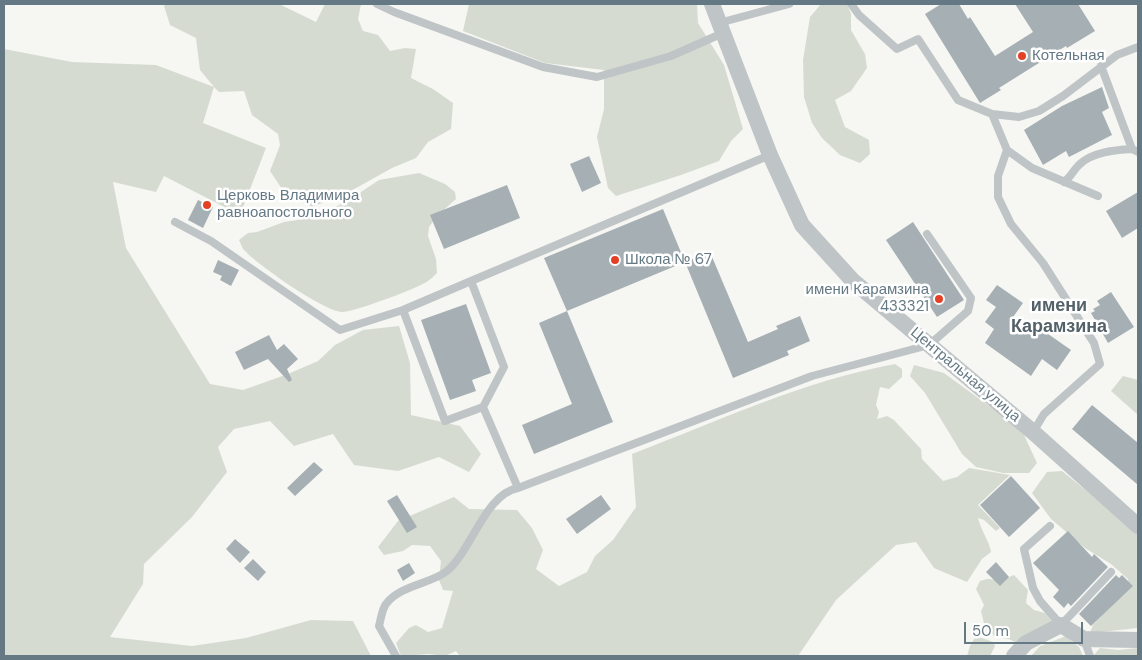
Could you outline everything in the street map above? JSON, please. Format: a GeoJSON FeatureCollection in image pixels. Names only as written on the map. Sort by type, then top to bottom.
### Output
{"type":"FeatureCollection","features":[{"type":"Feature","properties":{"kind":"street","name":"Центральная улица"},"geometry":{"type":"LineString","coordinates":[[712,4],[770,155],[802,225],[853,281],[1034,432],[1138,526]]}},
{"type":"Feature","properties":{"kind":"street"},"geometry":{"type":"LineString","coordinates":[[1014,656],[1026,643],[1061,625],[1084,639],[1138,640]]}},
{"type":"Feature","properties":{"kind":"lane"},"geometry":{"type":"LineString","coordinates":[[377,4],[543,67],[597,77],[671,56],[721,28],[789,4]]}},
{"type":"Feature","properties":{"kind":"lane"},"geometry":{"type":"LineString","coordinates":[[851,4],[859,15],[897,49],[918,39],[958,100],[992,114],[1019,117],[1038,111],[1063,96],[1117,55],[1138,47]]}},
{"type":"Feature","properties":{"kind":"lane"},"geometry":{"type":"LineString","coordinates":[[1064,182],[1079,164],[1086,159],[1113,151],[1135,150],[1101,66]]}},
{"type":"Feature","properties":{"kind":"lane"},"geometry":{"type":"LineString","coordinates":[[992,114],[1007,150],[1032,168],[1098,196]]}},
{"type":"Feature","properties":{"kind":"lane"},"geometry":{"type":"LineString","coordinates":[[1007,150],[998,176],[998,197],[1011,224],[1043,263],[1094,343],[1100,364],[1044,414],[1034,432]]}},
{"type":"Feature","properties":{"kind":"lane"},"geometry":{"type":"LineString","coordinates":[[175,222],[211,241],[340,330],[403,310],[770,155]]}},
{"type":"Feature","properties":{"kind":"lane"},"geometry":{"type":"LineString","coordinates":[[396,656],[380,626],[386,604],[403,590],[447,571],[464,551],[498,498],[510,490],[812,376],[929,345],[968,311],[971,298],[928,234]]}},
{"type":"Feature","properties":{"kind":"lane"},"geometry":{"type":"LineString","coordinates":[[403,310],[445,421],[483,407],[504,367],[471,281]]}},
{"type":"Feature","properties":{"kind":"lane"},"geometry":{"type":"LineString","coordinates":[[483,407],[518,488]]}},
{"type":"Feature","properties":{"kind":"lane"},"geometry":{"type":"LineString","coordinates":[[1050,526],[1024,549],[1033,588],[1040,601],[1061,625],[1112,572]]}},
{"type":"Feature","properties":{"kind":"lane"},"geometry":{"type":"LineString","coordinates":[[1084,639],[1090,656]]}},
{"type":"Feature","properties":{"kind":"shaded area"},"geometry":{"type":"Polygon","coordinates":[[[166,4],[279,4],[316,22],[325,4],[361,4],[358,19],[363,31],[378,35],[390,51],[405,48],[416,49],[411,78],[433,89],[453,103],[451,129],[428,142],[416,158],[392,168],[349,192],[312,207],[284,192],[270,171],[280,145],[278,134],[252,115],[244,91],[219,92],[214,87],[200,70],[196,38],[170,25],[164,6],[166,4]]]}},
{"type":"Feature","properties":{"kind":"shaded area"},"geometry":{"type":"Polygon","coordinates":[[[469,4],[697,4],[698,23],[724,65],[743,129],[731,141],[719,161],[616,196],[608,188],[597,137],[604,109],[604,70],[545,63],[463,31],[469,4]]]}},
{"type":"Feature","properties":{"kind":"shaded area"},"geometry":{"type":"Polygon","coordinates":[[[821,4],[847,4],[851,14],[851,30],[865,54],[867,68],[851,91],[835,100],[845,127],[869,140],[870,154],[860,163],[840,155],[822,138],[812,123],[804,97],[803,60],[810,17],[821,4]]]}},
{"type":"Feature","properties":{"kind":"shaded area"},"geometry":{"type":"Polygon","coordinates":[[[4,49],[72,62],[156,65],[214,87],[203,123],[266,148],[240,215],[164,176],[156,192],[113,182],[126,248],[210,384],[243,390],[318,361],[335,345],[363,330],[399,326],[410,363],[411,415],[460,426],[481,454],[469,472],[439,457],[398,471],[354,465],[333,434],[294,446],[270,421],[234,429],[218,447],[227,472],[192,517],[144,564],[143,584],[110,637],[192,646],[246,638],[311,620],[353,621],[371,656],[4,656],[4,49]]]}},
{"type":"Feature","properties":{"kind":"shaded area"},"geometry":{"type":"Polygon","coordinates":[[[419,173],[445,184],[455,192],[456,199],[437,216],[429,227],[428,236],[436,259],[437,273],[422,284],[385,300],[348,311],[341,312],[332,309],[305,295],[263,266],[244,250],[239,240],[248,233],[257,232],[284,222],[318,217],[379,180],[419,173]]]}},
{"type":"Feature","properties":{"kind":"shaded area"},"geometry":{"type":"Polygon","coordinates":[[[895,364],[902,369],[902,377],[889,389],[880,387],[876,405],[879,412],[877,419],[887,416],[894,420],[921,449],[922,459],[943,481],[957,477],[969,468],[1010,475],[978,505],[1000,528],[996,531],[984,520],[978,518],[991,552],[982,559],[967,582],[934,568],[916,542],[896,545],[836,600],[798,656],[460,656],[456,651],[445,656],[429,654],[401,656],[396,643],[409,628],[416,625],[428,632],[442,628],[453,591],[443,590],[439,580],[441,561],[430,546],[412,545],[403,551],[384,555],[378,547],[398,521],[454,497],[469,509],[517,510],[532,528],[543,550],[536,569],[559,586],[587,572],[595,556],[613,540],[636,507],[632,454],[794,391],[861,371],[895,364]]]}},
{"type":"Feature","properties":{"kind":"shaded area"},"geometry":{"type":"Polygon","coordinates":[[[914,365],[944,373],[1007,419],[1024,435],[1037,463],[1029,473],[1003,473],[976,467],[962,454],[925,393],[910,376],[914,365]]]}},
{"type":"Feature","properties":{"kind":"shaded area"},"geometry":{"type":"Polygon","coordinates":[[[1123,376],[1138,380],[1138,415],[1111,391],[1123,376]]]}},
{"type":"Feature","properties":{"kind":"shaded area"},"geometry":{"type":"Polygon","coordinates":[[[1062,471],[1138,532],[1138,628],[1090,633],[1093,625],[1129,586],[1128,579],[1111,564],[1085,548],[1051,519],[1032,493],[1047,472],[1062,471]]]}},
{"type":"Feature","properties":{"kind":"shaded area"},"geometry":{"type":"Polygon","coordinates":[[[1014,575],[1028,590],[1026,603],[1034,610],[1045,613],[1053,622],[1018,644],[1009,639],[995,637],[984,623],[981,611],[984,605],[976,589],[980,581],[987,579],[1002,580],[1014,575]]]}},
{"type":"Feature","properties":{"kind":"shaded area"},"geometry":{"type":"Polygon","coordinates":[[[1066,636],[1079,647],[1083,656],[1031,656],[1040,646],[1066,636]]]}},
{"type":"Feature","properties":{"kind":"shaded area"},"geometry":{"type":"Polygon","coordinates":[[[982,638],[993,642],[995,646],[990,656],[967,656],[974,639],[982,638]]]}},
{"type":"Feature","properties":{"kind":"shaded area"},"geometry":{"type":"Polygon","coordinates":[[[1100,648],[1118,650],[1138,648],[1138,656],[1093,656],[1100,648]]]}},
{"type":"Feature","properties":{"kind":"building","name":"Котельная"},"geometry":{"type":"Polygon","coordinates":[[[941,4],[959,4],[968,19],[970,17],[995,56],[1033,32],[1015,4],[1078,4],[1095,31],[1067,48],[1066,46],[999,88],[1001,90],[980,103],[925,14],[941,4]]]}},
{"type":"Feature","properties":{"kind":"building"},"geometry":{"type":"Polygon","coordinates":[[[1102,87],[1109,108],[1102,112],[1112,135],[1069,157],[1066,151],[1043,165],[1024,130],[1062,106],[1102,87]]]}},
{"type":"Feature","properties":{"kind":"building"},"geometry":{"type":"Polygon","coordinates":[[[589,156],[601,183],[582,192],[570,164],[589,156]]]}},
{"type":"Feature","properties":{"kind":"building"},"geometry":{"type":"Polygon","coordinates":[[[507,185],[520,218],[444,249],[430,215],[507,185]]]}},
{"type":"Feature","properties":{"kind":"building"},"geometry":{"type":"Polygon","coordinates":[[[1138,192],[1138,228],[1122,238],[1106,211],[1138,192]]]}},
{"type":"Feature","properties":{"kind":"building"},"geometry":{"type":"Polygon","coordinates":[[[198,200],[213,207],[203,228],[188,220],[198,200]]]}},
{"type":"Feature","properties":{"kind":"building","name":"Школа № 67"},"geometry":{"type":"Polygon","coordinates":[[[663,209],[685,262],[567,311],[544,258],[663,209]]]}},
{"type":"Feature","properties":{"kind":"building"},"geometry":{"type":"Polygon","coordinates":[[[913,222],[964,300],[937,317],[886,240],[913,222]]]}},
{"type":"Feature","properties":{"kind":"building"},"geometry":{"type":"Polygon","coordinates":[[[710,252],[748,342],[778,329],[776,326],[800,316],[810,341],[787,351],[789,355],[733,378],[685,262],[710,252]]]}},
{"type":"Feature","properties":{"kind":"building"},"geometry":{"type":"Polygon","coordinates":[[[218,260],[239,270],[231,286],[220,280],[222,276],[213,272],[218,260]]]}},
{"type":"Feature","properties":{"kind":"building"},"geometry":{"type":"Polygon","coordinates":[[[997,285],[1023,303],[1011,320],[1034,337],[1041,329],[1071,350],[1057,370],[1042,359],[1031,376],[985,343],[994,329],[985,322],[996,307],[986,300],[997,285]]]}},
{"type":"Feature","properties":{"kind":"building"},"geometry":{"type":"Polygon","coordinates":[[[1111,292],[1134,327],[1108,343],[1091,313],[1095,311],[1093,309],[1100,305],[1097,301],[1111,292]]]}},
{"type":"Feature","properties":{"kind":"building"},"geometry":{"type":"Polygon","coordinates":[[[466,304],[491,373],[472,380],[476,391],[450,400],[421,320],[466,304]]]}},
{"type":"Feature","properties":{"kind":"building"},"geometry":{"type":"Polygon","coordinates":[[[567,311],[613,422],[534,454],[522,425],[572,404],[539,323],[567,311]]]}},
{"type":"Feature","properties":{"kind":"building"},"geometry":{"type":"Polygon","coordinates":[[[269,335],[277,350],[284,344],[298,359],[287,369],[292,380],[289,382],[268,359],[244,370],[235,352],[269,335]]]}},
{"type":"Feature","properties":{"kind":"building"},"geometry":{"type":"Polygon","coordinates":[[[1092,405],[1138,443],[1138,485],[1072,429],[1092,405]]]}},
{"type":"Feature","properties":{"kind":"building"},"geometry":{"type":"Polygon","coordinates":[[[314,462],[323,470],[295,496],[287,488],[314,462]]]}},
{"type":"Feature","properties":{"kind":"building"},"geometry":{"type":"Polygon","coordinates":[[[1011,476],[1040,508],[1009,537],[980,505],[1011,476]]]}},
{"type":"Feature","properties":{"kind":"building"},"geometry":{"type":"Polygon","coordinates":[[[397,495],[417,527],[407,533],[387,501],[397,495]]]}},
{"type":"Feature","properties":{"kind":"building"},"geometry":{"type":"Polygon","coordinates":[[[601,495],[611,509],[577,534],[566,519],[601,495]]]}},
{"type":"Feature","properties":{"kind":"building"},"geometry":{"type":"Polygon","coordinates":[[[1068,531],[1092,557],[1094,554],[1108,567],[1071,606],[1068,603],[1064,608],[1053,597],[1059,590],[1033,563],[1068,531]]]}},
{"type":"Feature","properties":{"kind":"building"},"geometry":{"type":"Polygon","coordinates":[[[235,539],[250,552],[240,563],[226,549],[235,539]]]}},
{"type":"Feature","properties":{"kind":"building"},"geometry":{"type":"Polygon","coordinates":[[[253,559],[266,572],[258,581],[244,568],[253,559]]]}},
{"type":"Feature","properties":{"kind":"building"},"geometry":{"type":"Polygon","coordinates":[[[996,562],[1009,577],[1000,586],[986,572],[996,562]]]}},
{"type":"Feature","properties":{"kind":"building"},"geometry":{"type":"Polygon","coordinates":[[[409,563],[415,573],[403,581],[397,570],[409,563]]]}},
{"type":"Feature","properties":{"kind":"building"},"geometry":{"type":"Polygon","coordinates":[[[1116,575],[1119,578],[1122,575],[1133,586],[1091,626],[1079,614],[1116,575]]]}},
{"type":"Feature","properties":{"kind":"place","name":"Котельная"},"geometry":{"type":"Point","coordinates":[1022,56]}},
{"type":"Feature","properties":{"kind":"place","name":"Церковь Владимира равноапостольного"},"geometry":{"type":"Point","coordinates":[207,205]}},
{"type":"Feature","properties":{"kind":"place","name":"Школа № 67"},"geometry":{"type":"Point","coordinates":[615,260]}},
{"type":"Feature","properties":{"kind":"place","name":"имени Карамзина 433321"},"geometry":{"type":"Point","coordinates":[939,299]}},
{"type":"Feature","properties":{"kind":"district","name":"имени Карамзина"},"geometry":{"type":"Point","coordinates":[1059,316]}}]}
